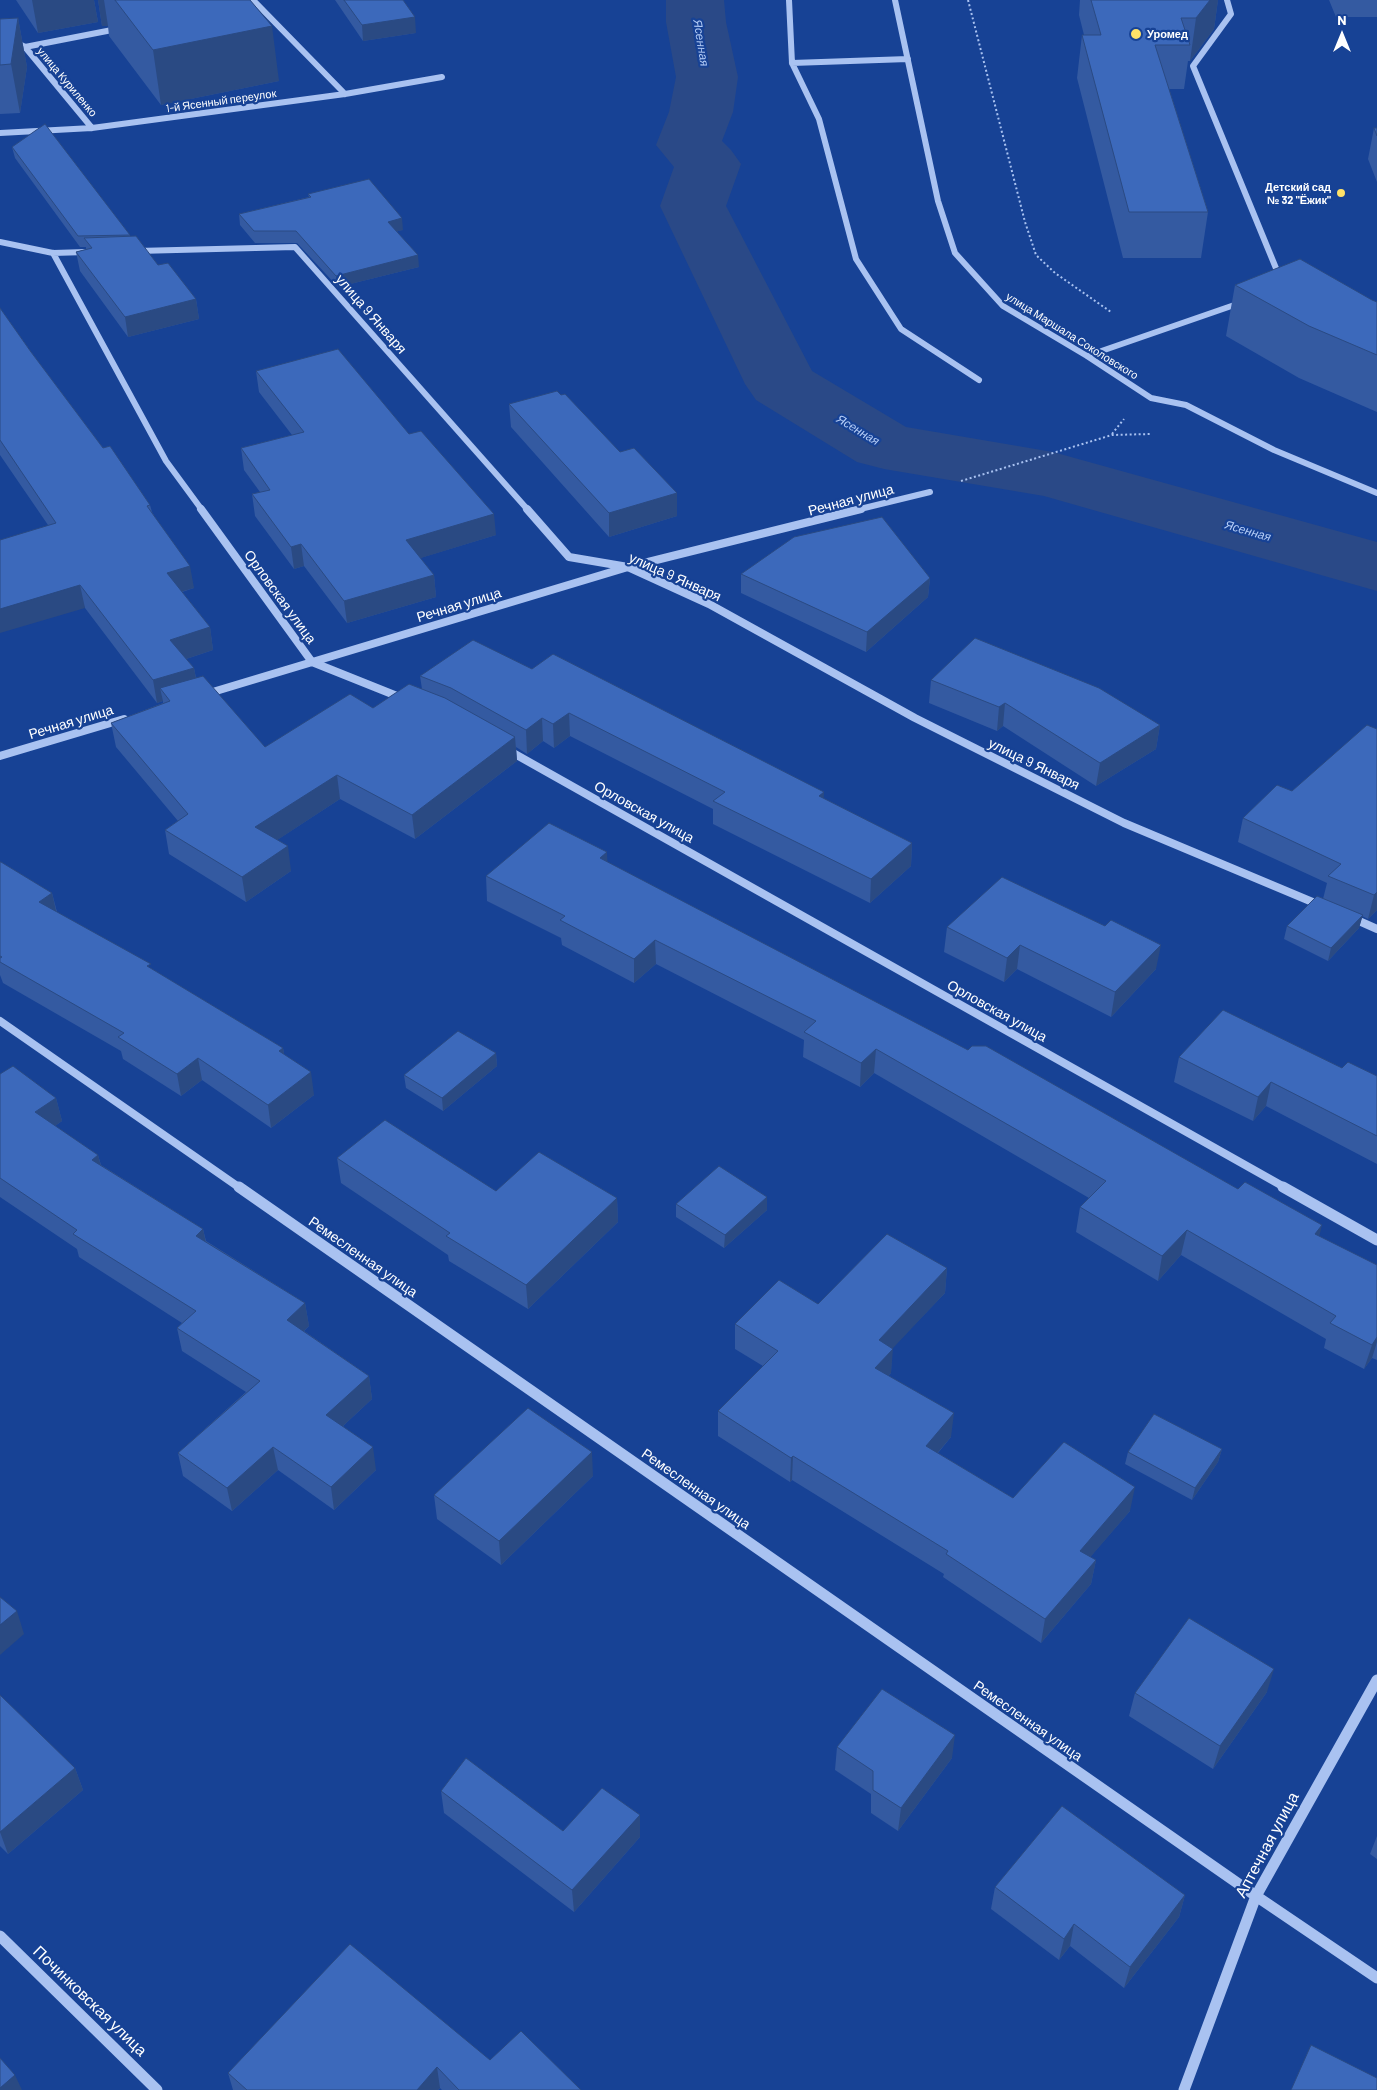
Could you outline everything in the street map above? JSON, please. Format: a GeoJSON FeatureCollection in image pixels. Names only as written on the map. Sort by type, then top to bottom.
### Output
{"type":"FeatureCollection","features":[{"type":"Feature","properties":{"kind":"street"},"geometry":{"type":"LineString","coordinates":[[253,0],[345,94]]}},
{"type":"Feature","properties":{"kind":"street"},"geometry":{"type":"LineString","coordinates":[[789,0],[792,63],[819,118],[856,259],[901,328],[979,380]]}},
{"type":"Feature","properties":{"kind":"street","name":"улица Маршала Соколовского"},"geometry":{"type":"LineString","coordinates":[[895,0],[938,201],[955,252],[1003,306],[1087,356],[1151,398],[1186,405],[1274,450],[1377,493]]}},
{"type":"Feature","properties":{"kind":"street"},"geometry":{"type":"LineString","coordinates":[[1227,0],[1231,14],[1193,66],[1284,287]]}},
{"type":"Feature","properties":{"kind":"street"},"geometry":{"type":"LineString","coordinates":[[0,48],[25,47],[112,30]]}},
{"type":"Feature","properties":{"kind":"street","name":"улица Куриленко"},"geometry":{"type":"LineString","coordinates":[[0,34],[25,47],[92,128]]}},
{"type":"Feature","properties":{"kind":"street"},"geometry":{"type":"LineString","coordinates":[[792,63],[908,59]]}},
{"type":"Feature","properties":{"kind":"street","name":"1-й Ясенный переулок"},"geometry":{"type":"LineString","coordinates":[[0,134],[92,128],[345,94],[442,77]]}},
{"type":"Feature","properties":{"kind":"street"},"geometry":{"type":"LineString","coordinates":[[0,242],[54,253],[92,252]]}},
{"type":"Feature","properties":{"kind":"street","name":"улица 9 Января"},"geometry":{"type":"LineString","coordinates":[[131,251],[295,247],[569,557],[628,567],[710,604],[914,718],[1124,823],[1332,910]]}},
{"type":"Feature","properties":{"kind":"street","name":"Орловская улица"},"geometry":{"type":"LineString","coordinates":[[54,253],[166,462],[312,662],[413,702]]}},
{"type":"Feature","properties":{"kind":"street"},"geometry":{"type":"LineString","coordinates":[[1087,356],[1247,300]]}},
{"type":"Feature","properties":{"kind":"street","name":"Речная улица"},"geometry":{"type":"LineString","coordinates":[[198,696],[628,567],[930,492]]}},
{"type":"Feature","properties":{"kind":"street","name":"Речная улица"},"geometry":{"type":"LineString","coordinates":[[0,756],[132,716]]}},
{"type":"Feature","properties":{"kind":"street","name":"Орловская улица"},"geometry":{"type":"LineString","coordinates":[[502,746],[1377,1240]]}},
{"type":"Feature","properties":{"kind":"street"},"geometry":{"type":"LineString","coordinates":[[1341,914],[1377,929]]}},
{"type":"Feature","properties":{"kind":"street","name":"Ремесленная улица"},"geometry":{"type":"LineString","coordinates":[[0,1021],[1256,1896],[1377,1978]]}},
{"type":"Feature","properties":{"kind":"street","name":"Аптечная улица"},"geometry":{"type":"LineString","coordinates":[[1184,2090],[1256,1896],[1377,1680]]}},
{"type":"Feature","properties":{"kind":"street","name":"Починковская улица"},"geometry":{"type":"LineString","coordinates":[[0,1936],[157,2090]]}},
{"type":"Feature","properties":{"kind":"path"},"geometry":{"type":"LineString","coordinates":[[968,0],[1025,222],[1036,255],[1055,273],[1144,336]]}},
{"type":"Feature","properties":{"kind":"path"},"geometry":{"type":"LineString","coordinates":[[962,481],[1112,434]]}},
{"type":"Feature","properties":{"kind":"building"},"geometry":{"type":"Polygon","coordinates":[[[115,0],[250,0],[272,26],[153,50],[115,0]]]}},
{"type":"Feature","properties":{"kind":"building"},"geometry":{"type":"Polygon","coordinates":[[[344,0],[403,0],[415,17],[362,25],[344,0]]]}},
{"type":"Feature","properties":{"kind":"building"},"geometry":{"type":"Polygon","coordinates":[[[1091,0],[1210,0],[1196,18],[1181,18],[1190,45],[1155,45],[1208,212],[1129,212],[1082,35],[1101,35],[1091,0]]]}},
{"type":"Feature","properties":{"kind":"building"},"geometry":{"type":"Polygon","coordinates":[[[18,18],[11,64],[0,65],[0,19],[18,18]]]}},
{"type":"Feature","properties":{"kind":"building"},"geometry":{"type":"Polygon","coordinates":[[[45,124],[130,235],[78,236],[12,147],[45,124]]]}},
{"type":"Feature","properties":{"kind":"building"},"geometry":{"type":"Polygon","coordinates":[[[369,179],[402,218],[388,222],[418,255],[336,276],[296,231],[254,231],[239,214],[311,197],[308,194],[369,179]]]}},
{"type":"Feature","properties":{"kind":"building"},"geometry":{"type":"Polygon","coordinates":[[[136,236],[158,265],[168,263],[196,299],[125,317],[76,252],[92,248],[84,238],[136,236]]]}},
{"type":"Feature","properties":{"kind":"building"},"geometry":{"type":"Polygon","coordinates":[[[1300,259],[1377,302],[1377,355],[1309,326],[1235,285],[1300,259]]]}},
{"type":"Feature","properties":{"kind":"building"},"geometry":{"type":"Polygon","coordinates":[[[0,308],[103,448],[110,446],[150,505],[147,506],[190,566],[167,573],[210,627],[170,640],[194,668],[153,680],[80,585],[0,609],[0,540],[56,523],[0,440],[0,308]]]}},
{"type":"Feature","properties":{"kind":"building"},"geometry":{"type":"Polygon","coordinates":[[[338,349],[409,434],[421,431],[494,514],[406,540],[434,575],[344,601],[301,544],[291,547],[252,494],[270,490],[241,448],[304,432],[256,371],[338,349]]]}},
{"type":"Feature","properties":{"kind":"building"},"geometry":{"type":"Polygon","coordinates":[[[557,391],[561,395],[565,394],[620,452],[634,448],[677,493],[609,513],[509,404],[557,391]]]}},
{"type":"Feature","properties":{"kind":"building"},"geometry":{"type":"Polygon","coordinates":[[[882,517],[930,578],[867,632],[741,574],[794,537],[882,517]]]}},
{"type":"Feature","properties":{"kind":"building"},"geometry":{"type":"Polygon","coordinates":[[[975,638],[1099,688],[1160,725],[1100,763],[1005,703],[999,707],[931,680],[975,638]]]}},
{"type":"Feature","properties":{"kind":"building"},"geometry":{"type":"Polygon","coordinates":[[[473,640],[532,669],[553,654],[824,792],[819,796],[912,843],[871,879],[713,801],[725,792],[569,713],[553,724],[542,718],[526,730],[451,688],[420,676],[473,640]]]}},
{"type":"Feature","properties":{"kind":"building"},"geometry":{"type":"Polygon","coordinates":[[[203,676],[265,747],[350,694],[373,708],[409,684],[445,698],[515,737],[412,815],[337,775],[255,827],[288,846],[242,877],[165,830],[188,814],[111,723],[170,701],[160,688],[203,676]]]}},
{"type":"Feature","properties":{"kind":"building"},"geometry":{"type":"Polygon","coordinates":[[[1367,725],[1377,729],[1377,892],[1374,895],[1328,876],[1341,864],[1243,818],[1277,785],[1292,791],[1367,725]]]}},
{"type":"Feature","properties":{"kind":"building"},"geometry":{"type":"Polygon","coordinates":[[[549,823],[607,852],[600,858],[968,1050],[972,1046],[986,1046],[1238,1189],[1245,1182],[1322,1225],[1315,1234],[1377,1265],[1377,1337],[1372,1345],[1330,1323],[1336,1316],[1187,1230],[1162,1256],[1080,1207],[1106,1181],[876,1049],[861,1063],[804,1032],[816,1021],[655,940],[634,959],[560,920],[565,916],[486,876],[549,823]]]}},
{"type":"Feature","properties":{"kind":"building"},"geometry":{"type":"Polygon","coordinates":[[[0,862],[52,893],[39,902],[151,964],[147,966],[283,1048],[279,1051],[311,1072],[268,1105],[198,1058],[177,1074],[118,1037],[124,1033],[0,962],[2,957],[0,956],[0,862]]]}},
{"type":"Feature","properties":{"kind":"building"},"geometry":{"type":"Polygon","coordinates":[[[1002,877],[1105,926],[1111,920],[1161,945],[1115,992],[1020,945],[1007,958],[947,927],[1002,877]]]}},
{"type":"Feature","properties":{"kind":"building"},"geometry":{"type":"Polygon","coordinates":[[[1317,896],[1363,915],[1331,948],[1287,926],[1317,896]]]}},
{"type":"Feature","properties":{"kind":"building"},"geometry":{"type":"Polygon","coordinates":[[[1223,1010],[1342,1068],[1348,1062],[1377,1076],[1377,1136],[1271,1082],[1258,1097],[1179,1057],[1223,1010]]]}},
{"type":"Feature","properties":{"kind":"building"},"geometry":{"type":"Polygon","coordinates":[[[458,1031],[496,1053],[442,1098],[404,1075],[458,1031]]]}},
{"type":"Feature","properties":{"kind":"building"},"geometry":{"type":"Polygon","coordinates":[[[13,1066],[56,1098],[35,1112],[98,1155],[92,1160],[203,1229],[196,1236],[305,1303],[287,1320],[369,1376],[326,1415],[373,1447],[331,1487],[273,1447],[227,1488],[178,1453],[260,1381],[177,1328],[196,1311],[73,1234],[77,1230],[0,1178],[0,1074],[13,1066]]]}},
{"type":"Feature","properties":{"kind":"building"},"geometry":{"type":"Polygon","coordinates":[[[385,1120],[496,1191],[539,1152],[617,1198],[526,1285],[446,1236],[450,1233],[337,1158],[385,1120]]]}},
{"type":"Feature","properties":{"kind":"building"},"geometry":{"type":"Polygon","coordinates":[[[719,1166],[767,1197],[725,1235],[676,1204],[719,1166]]]}},
{"type":"Feature","properties":{"kind":"building"},"geometry":{"type":"Polygon","coordinates":[[[887,1234],[947,1268],[879,1340],[893,1349],[875,1368],[954,1413],[926,1446],[1013,1498],[1064,1442],[1135,1487],[1080,1551],[1096,1560],[1045,1619],[946,1554],[948,1551],[793,1456],[791,1458],[718,1411],[778,1351],[735,1324],[779,1280],[818,1304],[887,1234]]]}},
{"type":"Feature","properties":{"kind":"building"},"geometry":{"type":"Polygon","coordinates":[[[528,1408],[592,1452],[499,1541],[434,1495],[528,1408]]]}},
{"type":"Feature","properties":{"kind":"building"},"geometry":{"type":"Polygon","coordinates":[[[1154,1414],[1222,1449],[1195,1488],[1128,1452],[1154,1414]]]}},
{"type":"Feature","properties":{"kind":"building"},"geometry":{"type":"Polygon","coordinates":[[[0,1597],[17,1611],[0,1625],[0,1597]]]}},
{"type":"Feature","properties":{"kind":"building"},"geometry":{"type":"Polygon","coordinates":[[[1189,1618],[1274,1669],[1220,1746],[1135,1693],[1189,1618]]]}},
{"type":"Feature","properties":{"kind":"building"},"geometry":{"type":"Polygon","coordinates":[[[882,1689],[955,1735],[901,1808],[873,1790],[873,1771],[837,1747],[882,1689]]]}},
{"type":"Feature","properties":{"kind":"building"},"geometry":{"type":"Polygon","coordinates":[[[0,1695],[75,1768],[0,1832],[0,1695]]]}},
{"type":"Feature","properties":{"kind":"building"},"geometry":{"type":"Polygon","coordinates":[[[466,1758],[563,1831],[602,1788],[640,1815],[572,1890],[441,1791],[466,1758]]]}},
{"type":"Feature","properties":{"kind":"building"},"geometry":{"type":"Polygon","coordinates":[[[1062,1806],[1185,1895],[1130,1967],[1074,1924],[1064,1939],[995,1887],[1062,1806]]]}},
{"type":"Feature","properties":{"kind":"building"},"geometry":{"type":"Polygon","coordinates":[[[350,1944],[490,2060],[521,2031],[581,2090],[459,2090],[437,2067],[417,2090],[247,2090],[228,2073],[350,1944]]]}},
{"type":"Feature","properties":{"kind":"building"},"geometry":{"type":"Polygon","coordinates":[[[1311,2045],[1377,2078],[1377,2090],[1291,2090],[1311,2045]]]}},
{"type":"Feature","properties":{"kind":"building"},"geometry":{"type":"Polygon","coordinates":[[[0,2058],[15,2075],[0,2088],[0,2058]]]}},
{"type":"Feature","properties":{"kind":"waterway","name":"Ясенная"},"geometry":{"type":"LineString","coordinates":[[695,0],[696,22],[707,77],[701,112],[688,145],[708,164],[693,206],[782,384],[884,446],[1053,475],[1377,567]]}},
{"type":"Feature","properties":{"kind":"place","name":"Уромед"},"geometry":{"type":"Point","coordinates":[1136,34]}},
{"type":"Feature","properties":{"kind":"place","name":"Детский сад № 32 \"Ёжик\""},"geometry":{"type":"Point","coordinates":[1341,193]}}]}
